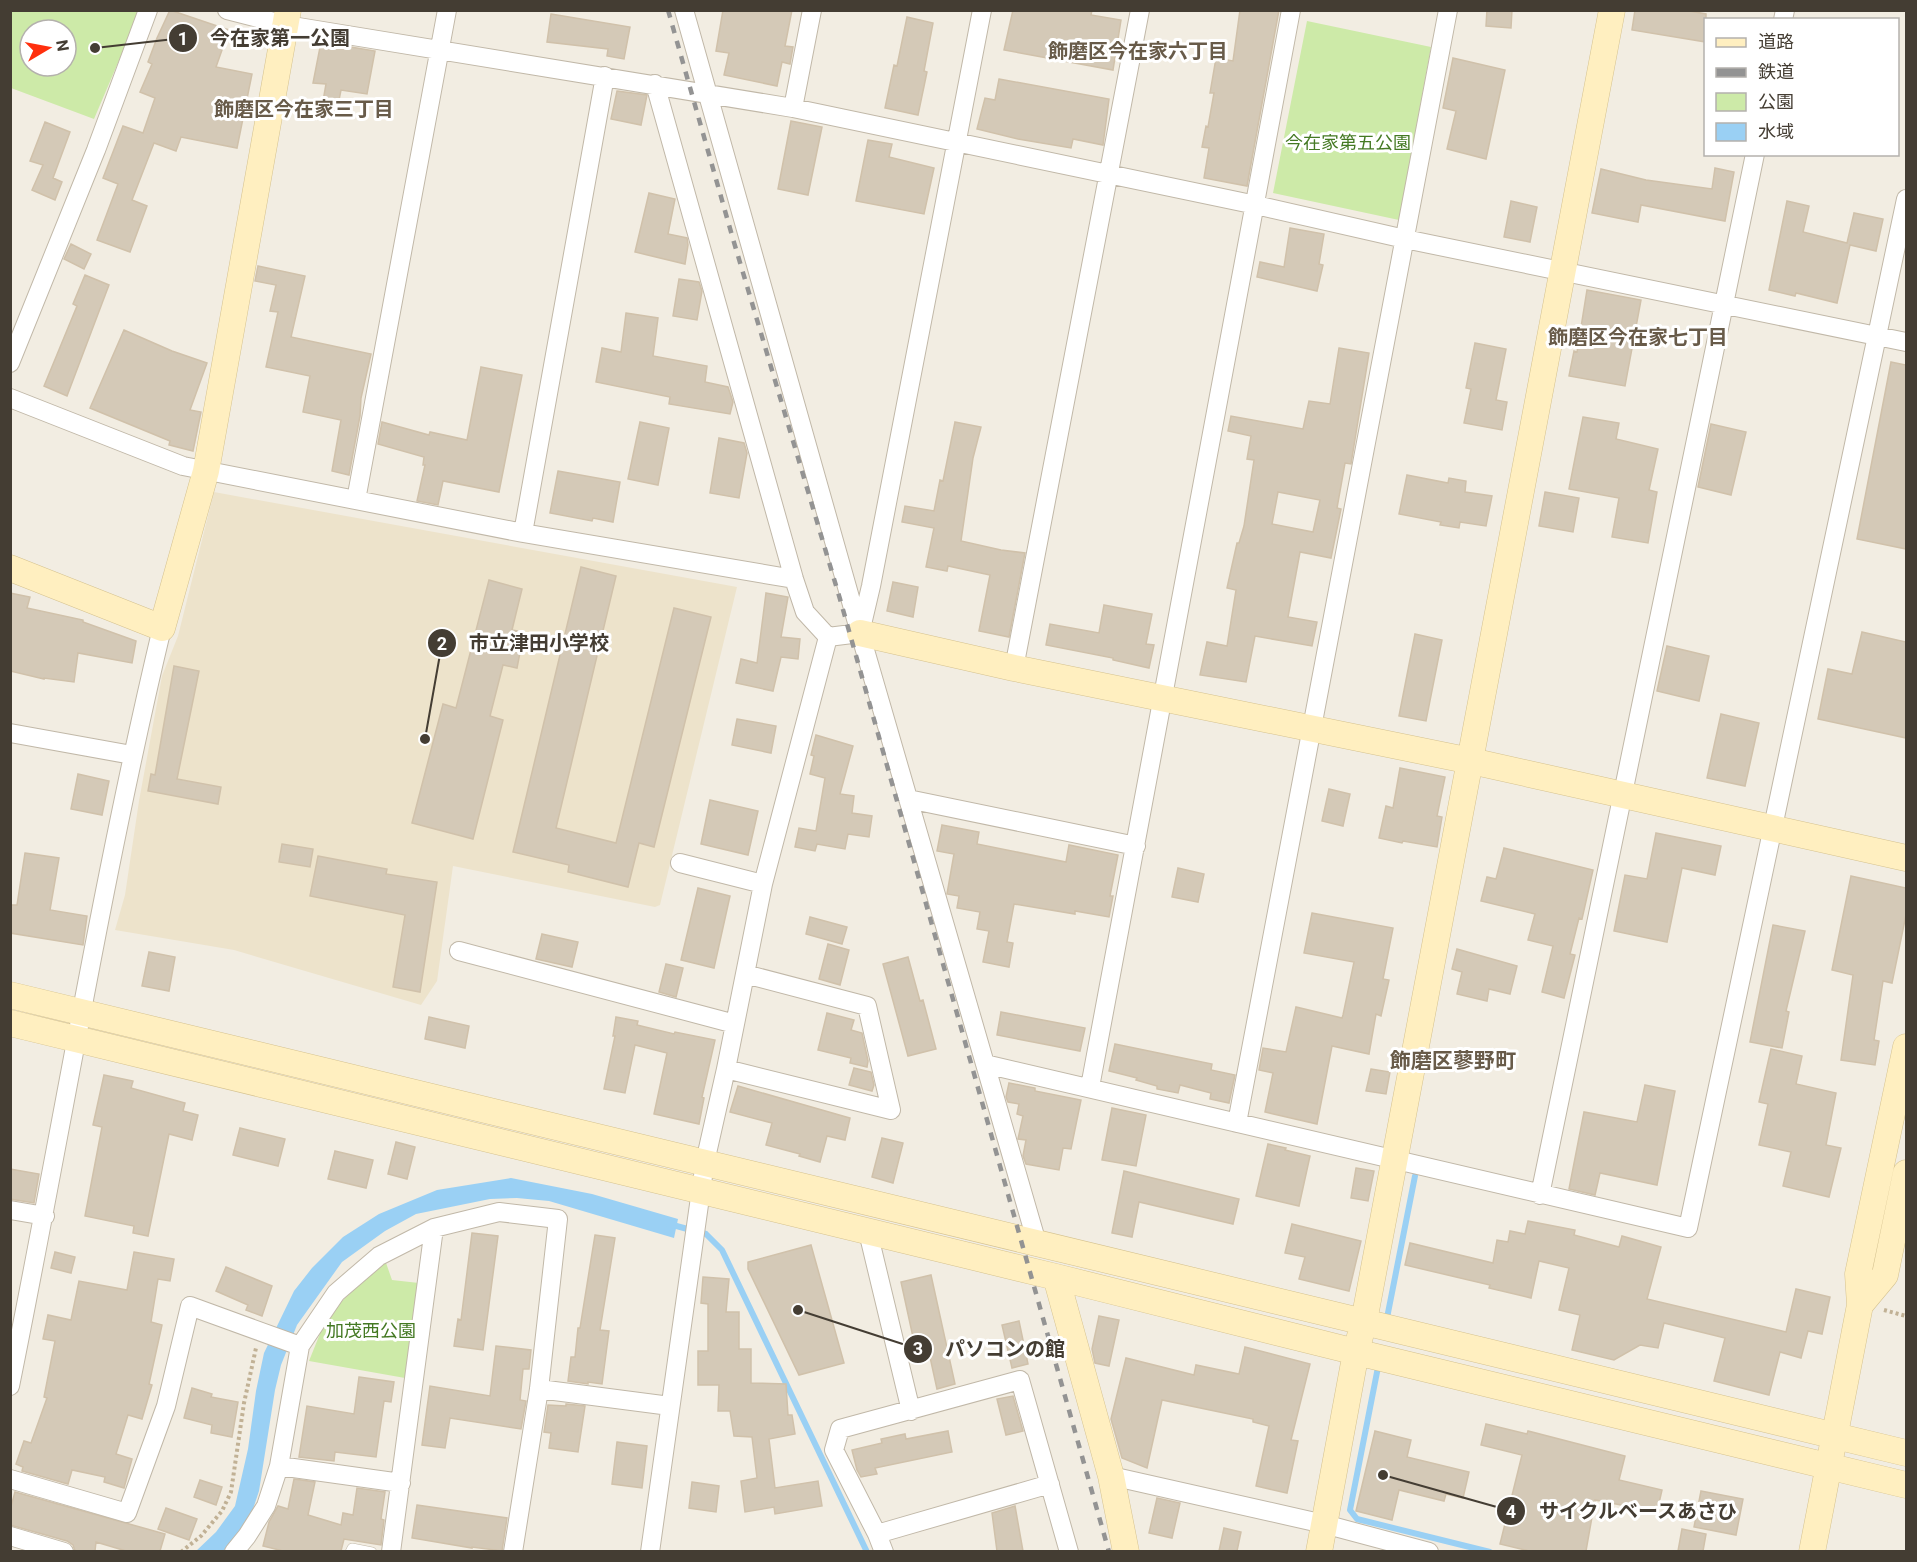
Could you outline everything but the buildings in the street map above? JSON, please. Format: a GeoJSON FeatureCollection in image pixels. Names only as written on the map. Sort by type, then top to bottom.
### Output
{"type":"FeatureCollection","features":[{"type":"Feature","properties":{"kind":"street"},"geometry":{"type":"LineString","coordinates":[[10,363],[96,150],[148,10]]}},
{"type":"Feature","properties":{"kind":"street"},"geometry":{"type":"LineString","coordinates":[[226,10],[287,18],[440,49],[793,108],[1256,205],[1405,239],[1906,342]]}},
{"type":"Feature","properties":{"kind":"street"},"geometry":{"type":"LineString","coordinates":[[356,500],[447,10]]}},
{"type":"Feature","properties":{"kind":"street"},"geometry":{"type":"LineString","coordinates":[[684,10],[860,633],[1037,1244]]}},
{"type":"Feature","properties":{"kind":"street"},"geometry":{"type":"LineString","coordinates":[[793,108],[812,10]]}},
{"type":"Feature","properties":{"kind":"street"},"geometry":{"type":"LineString","coordinates":[[860,633],[982,10]]}},
{"type":"Feature","properties":{"kind":"street"},"geometry":{"type":"LineString","coordinates":[[1014,668],[1140,10]]}},
{"type":"Feature","properties":{"kind":"street"},"geometry":{"type":"LineString","coordinates":[[1090,1087],[1291,10]]}},
{"type":"Feature","properties":{"kind":"street"},"geometry":{"type":"LineString","coordinates":[[1237,1123],[1448,10]]}},
{"type":"Feature","properties":{"kind":"street"},"geometry":{"type":"LineString","coordinates":[[1318,1551],[1471,761],[1612,10]]}},
{"type":"Feature","properties":{"kind":"street"},"geometry":{"type":"LineString","coordinates":[[10,1386],[45,1216],[132,755],[162,628],[206,471],[287,18]]}},
{"type":"Feature","properties":{"kind":"street"},"geometry":{"type":"LineString","coordinates":[[524,533],[605,76]]}},
{"type":"Feature","properties":{"kind":"street"},"geometry":{"type":"LineString","coordinates":[[655,84],[794,579],[806,612],[828,637]]}},
{"type":"Feature","properties":{"kind":"street"},"geometry":{"type":"LineString","coordinates":[[1540,1195],[1755,156]]}},
{"type":"Feature","properties":{"kind":"street"},"geometry":{"type":"LineString","coordinates":[[985,1064],[1688,1228],[1906,199]]}},
{"type":"Feature","properties":{"kind":"street"},"geometry":{"type":"LineString","coordinates":[[10,398],[183,466],[524,533],[794,579]]}},
{"type":"Feature","properties":{"kind":"street"},"geometry":{"type":"LineString","coordinates":[[10,568],[162,628]]}},
{"type":"Feature","properties":{"kind":"street"},"geometry":{"type":"LineString","coordinates":[[828,637],[860,633],[1014,668],[1471,761],[1906,858]]}},
{"type":"Feature","properties":{"kind":"street"},"geometry":{"type":"LineString","coordinates":[[650,1551],[705,1162],[763,884],[828,637]]}},
{"type":"Feature","properties":{"kind":"street"},"geometry":{"type":"LineString","coordinates":[[10,734],[132,755]]}},
{"type":"Feature","properties":{"kind":"street"},"geometry":{"type":"LineString","coordinates":[[908,799],[1136,846]]}},
{"type":"Feature","properties":{"kind":"street"},"geometry":{"type":"LineString","coordinates":[[680,863],[763,884]]}},
{"type":"Feature","properties":{"kind":"street"},"geometry":{"type":"LineString","coordinates":[[459,951],[735,1024]]}},
{"type":"Feature","properties":{"kind":"street"},"geometry":{"type":"LineString","coordinates":[[726,1069],[891,1110],[867,1006],[745,974]]}},
{"type":"Feature","properties":{"kind":"street"},"geometry":{"type":"LineString","coordinates":[[10,995],[1906,1453]]}},
{"type":"Feature","properties":{"kind":"street"},"geometry":{"type":"LineString","coordinates":[[10,1023],[1056,1277],[1356,1353],[1906,1485]]}},
{"type":"Feature","properties":{"kind":"street"},"geometry":{"type":"LineString","coordinates":[[1812,1551],[1860,1305],[1858,1274],[1906,1047]]}},
{"type":"Feature","properties":{"kind":"street"},"geometry":{"type":"LineString","coordinates":[[1860,1305],[1885,1275],[1906,1173]]}},
{"type":"Feature","properties":{"kind":"street"},"geometry":{"type":"LineString","coordinates":[[10,1210],[45,1216]]}},
{"type":"Feature","properties":{"kind":"street"},"geometry":{"type":"LineString","coordinates":[[234,1551],[247,1536],[266,1506],[279,1466],[300,1346],[336,1293],[379,1256],[434,1228],[499,1212],[558,1219],[539,1389],[513,1551]]}},
{"type":"Feature","properties":{"kind":"street"},"geometry":{"type":"LineString","coordinates":[[391,1551],[434,1228]]}},
{"type":"Feature","properties":{"kind":"street"},"geometry":{"type":"LineString","coordinates":[[868,1232],[910,1411]]}},
{"type":"Feature","properties":{"kind":"street"},"geometry":{"type":"LineString","coordinates":[[1056,1277],[1111,1476],[1126,1551]]}},
{"type":"Feature","properties":{"kind":"street"},"geometry":{"type":"LineString","coordinates":[[10,1479],[127,1513],[166,1406],[190,1306],[300,1346]]}},
{"type":"Feature","properties":{"kind":"street"},"geometry":{"type":"LineString","coordinates":[[1050,1484],[880,1543],[834,1449],[840,1429],[1020,1380],[1070,1551]]}},
{"type":"Feature","properties":{"kind":"street"},"geometry":{"type":"LineString","coordinates":[[539,1389],[670,1406]]}},
{"type":"Feature","properties":{"kind":"street"},"geometry":{"type":"LineString","coordinates":[[279,1466],[401,1483]]}},
{"type":"Feature","properties":{"kind":"street"},"geometry":{"type":"LineString","coordinates":[[1111,1476],[1324,1524],[1429,1551]]}},
{"type":"Feature","properties":{"kind":"street"},"geometry":{"type":"LineString","coordinates":[[10,1536],[64,1551]]}},
{"type":"Feature","properties":{"kind":"lane"},"geometry":{"type":"LineString","coordinates":[[350,1551],[352,1548],[372,1551]]}},
{"type":"Feature","properties":{"kind":"path"},"geometry":{"type":"LineString","coordinates":[[181,1551],[201,1536],[222,1511],[231,1492],[251,1364],[261,1330]]}},
{"type":"Feature","properties":{"kind":"shaded area"},"geometry":{"type":"Polygon","coordinates":[[[214,492],[737,587],[660,905],[655,907],[453,866],[437,981],[421,1005],[234,950],[115,930],[125,895],[139,801],[162,676],[178,636],[214,492]]]}},
{"type":"Feature","properties":{"kind":"green space"},"geometry":{"type":"Polygon","coordinates":[[[10,11],[140,11],[94,119],[11,88],[10,11]]]}},
{"type":"Feature","properties":{"kind":"green space","name":"今在家第五公園"},"geometry":{"type":"Polygon","coordinates":[[[1307,21],[1431,47],[1399,220],[1273,193],[1307,21]]]}},
{"type":"Feature","properties":{"kind":"green space","name":"加茂西公園"},"geometry":{"type":"Polygon","coordinates":[[[385,1260],[392,1280],[419,1283],[405,1378],[309,1361],[321,1331],[339,1304],[385,1260]]]}},
{"type":"Feature","properties":{"kind":"water"},"geometry":{"type":"Polygon","coordinates":[[[511,1178],[592,1194],[678,1219],[674,1238],[549,1201],[517,1198],[490,1199],[416,1214],[385,1231],[342,1262],[297,1325],[281,1365],[259,1491],[249,1521],[223,1551],[195,1552],[216,1532],[235,1506],[248,1449],[264,1353],[294,1291],[312,1268],[343,1237],[379,1214],[437,1190],[511,1178]]]}},
{"type":"Feature","properties":{"kind":"waterway"},"geometry":{"type":"LineString","coordinates":[[1386,1323],[1415,1176]]}},
{"type":"Feature","properties":{"kind":"waterway"},"geometry":{"type":"LineString","coordinates":[[669,1224],[706,1234],[722,1250],[867,1552]]}},
{"type":"Feature","properties":{"kind":"waterway"},"geometry":{"type":"LineString","coordinates":[[1379,1362],[1350,1510],[1357,1519],[1490,1552]]}},
{"type":"Feature","properties":{"kind":"railway"},"geometry":{"type":"LineString","coordinates":[[668,10],[840,599],[1109,1552]]}},
{"type":"Feature","properties":{"kind":"place","name":"今在家第一公園"},"geometry":{"type":"Point","coordinates":[95,48]}},
{"type":"Feature","properties":{"kind":"place","name":"市立津田小学校"},"geometry":{"type":"Point","coordinates":[425,739]}},
{"type":"Feature","properties":{"kind":"place","name":"パソコンの館"},"geometry":{"type":"Point","coordinates":[798,1310]}},
{"type":"Feature","properties":{"kind":"place","name":"サイクルベースあさひ"},"geometry":{"type":"Point","coordinates":[1383,1475]}},
{"type":"Feature","properties":{"kind":"district","name":"飾磨区今在家六丁目"},"geometry":{"type":"Point","coordinates":[1138,51]}},
{"type":"Feature","properties":{"kind":"district","name":"飾磨区今在家三丁目"},"geometry":{"type":"Point","coordinates":[304,109]}},
{"type":"Feature","properties":{"kind":"district","name":"飾磨区今在家七丁目"},"geometry":{"type":"Point","coordinates":[1638,337]}},
{"type":"Feature","properties":{"kind":"district","name":"飾磨区蓼野町"},"geometry":{"type":"Point","coordinates":[1453,1061]}}]}
